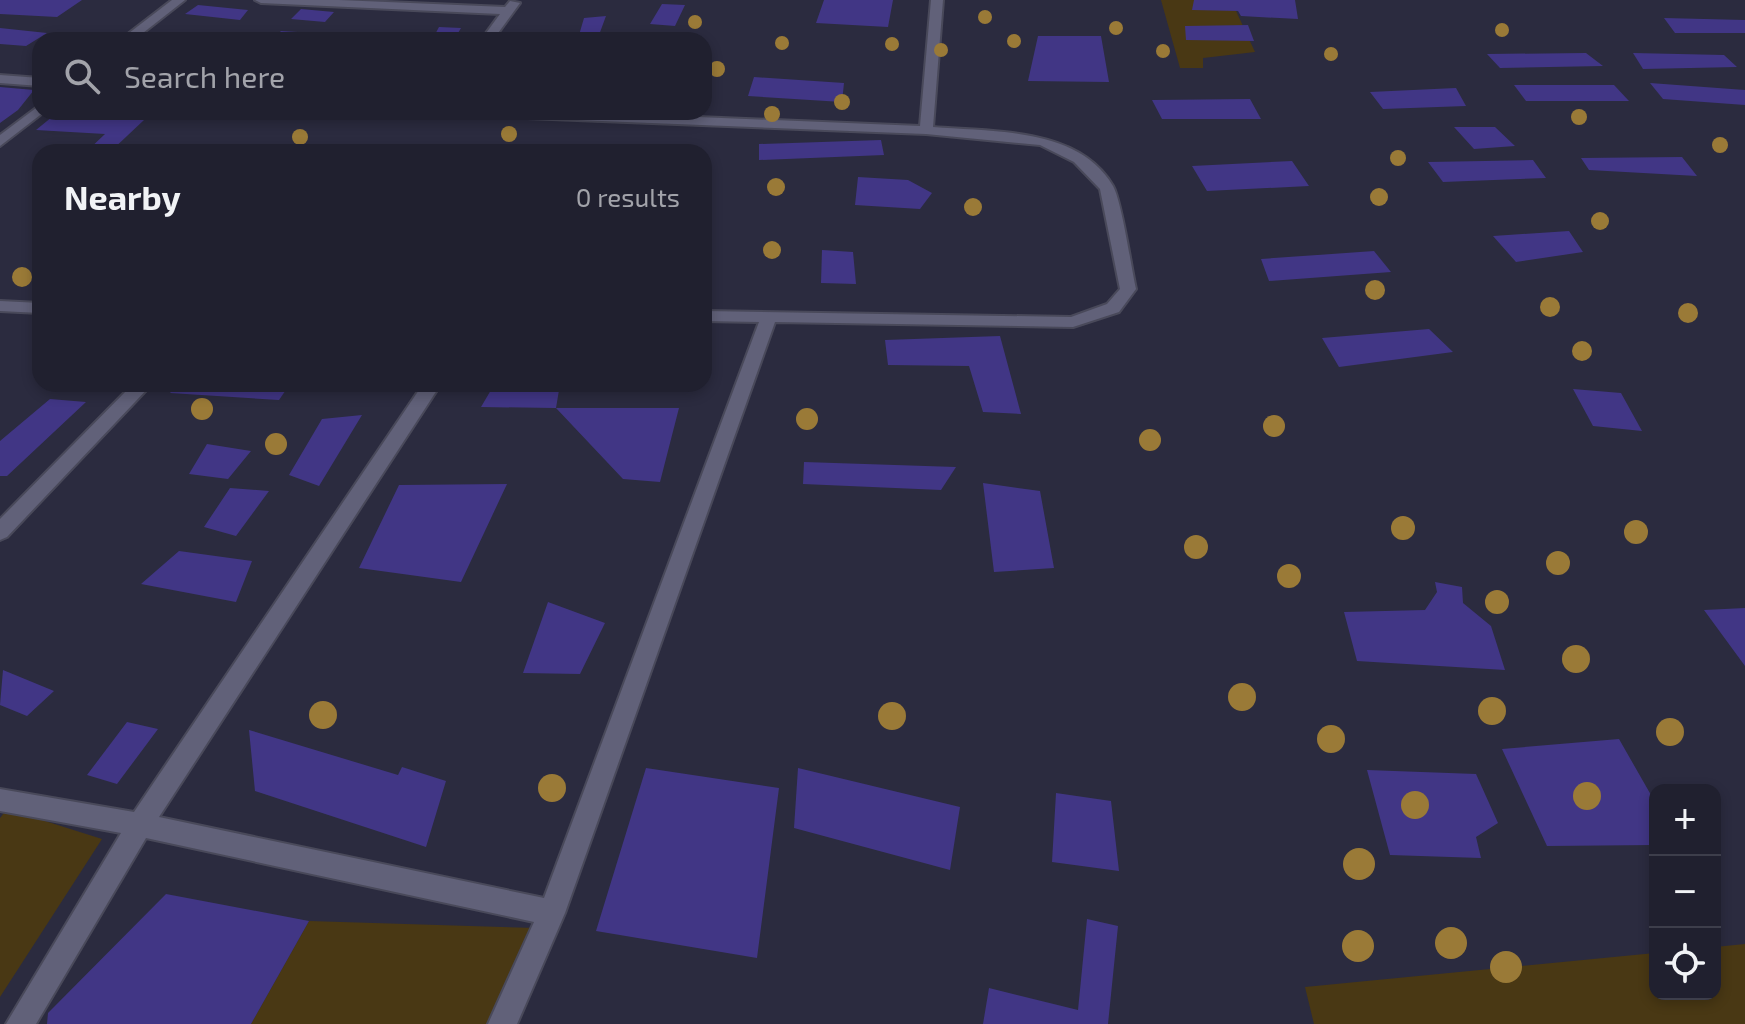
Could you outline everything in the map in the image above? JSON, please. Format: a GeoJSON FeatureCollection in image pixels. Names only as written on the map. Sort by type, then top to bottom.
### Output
{"type":"FeatureCollection","features":[{"type":"Feature","properties":{"kind":"street"},"geometry":{"type":"LineString","coordinates":[[137,32],[179,0]]}},
{"type":"Feature","properties":{"kind":"street"},"geometry":{"type":"LineString","coordinates":[[261,0],[512,6]]}},
{"type":"Feature","properties":{"kind":"street"},"geometry":{"type":"LineString","coordinates":[[926,130],[937,0]]}},
{"type":"Feature","properties":{"kind":"street"},"geometry":{"type":"LineString","coordinates":[[493,32],[512,6]]}},
{"type":"Feature","properties":{"kind":"street"},"geometry":{"type":"LineString","coordinates":[[0,79],[32,81]]}},
{"type":"Feature","properties":{"kind":"street"},"geometry":{"type":"LineString","coordinates":[[0,142],[32,116]]}},
{"type":"Feature","properties":{"kind":"street"},"geometry":{"type":"LineString","coordinates":[[677,120],[926,130],[1043,141],[1079,159],[1107,188],[1128,289],[1113,308],[1073,322],[712,316]]}},
{"type":"Feature","properties":{"kind":"street"},"geometry":{"type":"LineString","coordinates":[[0,306],[32,308]]}},
{"type":"Feature","properties":{"kind":"street"},"geometry":{"type":"LineString","coordinates":[[502,1024],[552,913],[769,317]]}},
{"type":"Feature","properties":{"kind":"street"},"geometry":{"type":"LineString","coordinates":[[0,532],[135,392]]}},
{"type":"Feature","properties":{"kind":"street"},"geometry":{"type":"LineString","coordinates":[[20,1024],[140,825],[427,392]]}},
{"type":"Feature","properties":{"kind":"street"},"geometry":{"type":"LineString","coordinates":[[0,800],[140,825],[552,913]]}},
{"type":"Feature","properties":{"kind":"shaded area"},"geometry":{"type":"Polygon","coordinates":[[[1161,0],[1231,0],[1255,52],[1203,58],[1203,68],[1180,68],[1161,0]]]}},
{"type":"Feature","properties":{"kind":"shaded area"},"geometry":{"type":"Polygon","coordinates":[[[7,809],[102,839],[0,997],[0,818],[7,809]]]}},
{"type":"Feature","properties":{"kind":"shaded area"},"geometry":{"type":"Polygon","coordinates":[[[309,921],[536,928],[497,1024],[251,1024],[309,921]]]}},
{"type":"Feature","properties":{"kind":"shaded area"},"geometry":{"type":"Polygon","coordinates":[[[1745,944],[1745,1024],[1314,1024],[1305,987],[1649,954],[1649,1000],[1721,1000],[1721,946],[1745,944]]]}},
{"type":"Feature","properties":{"kind":"building"},"geometry":{"type":"Polygon","coordinates":[[[0,0],[82,0],[57,17],[0,14],[0,0]]]}},
{"type":"Feature","properties":{"kind":"building"},"geometry":{"type":"Polygon","coordinates":[[[824,0],[893,0],[888,27],[816,23],[824,0]]]}},
{"type":"Feature","properties":{"kind":"building"},"geometry":{"type":"Polygon","coordinates":[[[1194,0],[1295,0],[1298,19],[1241,16],[1238,11],[1192,10],[1194,0]]]}},
{"type":"Feature","properties":{"kind":"building"},"geometry":{"type":"Polygon","coordinates":[[[662,4],[685,5],[675,26],[650,24],[662,4]]]}},
{"type":"Feature","properties":{"kind":"building"},"geometry":{"type":"Polygon","coordinates":[[[198,5],[248,10],[240,20],[185,14],[198,5]]]}},
{"type":"Feature","properties":{"kind":"building"},"geometry":{"type":"Polygon","coordinates":[[[301,9],[334,12],[325,22],[291,19],[301,9]]]}},
{"type":"Feature","properties":{"kind":"building"},"geometry":{"type":"Polygon","coordinates":[[[606,16],[600,32],[580,32],[584,18],[606,16]]]}},
{"type":"Feature","properties":{"kind":"building"},"geometry":{"type":"Polygon","coordinates":[[[1664,18],[1745,20],[1745,33],[1675,33],[1664,18]]]}},
{"type":"Feature","properties":{"kind":"building"},"geometry":{"type":"Polygon","coordinates":[[[1248,25],[1254,41],[1186,40],[1185,26],[1248,25]]]}},
{"type":"Feature","properties":{"kind":"building"},"geometry":{"type":"Polygon","coordinates":[[[439,27],[461,28],[459,32],[436,32],[439,27]]]}},
{"type":"Feature","properties":{"kind":"building"},"geometry":{"type":"Polygon","coordinates":[[[0,28],[38,32],[32,32],[32,42],[26,46],[0,44],[0,28]]]}},
{"type":"Feature","properties":{"kind":"building"},"geometry":{"type":"Polygon","coordinates":[[[1038,36],[1101,36],[1109,82],[1028,81],[1038,36]]]}},
{"type":"Feature","properties":{"kind":"building"},"geometry":{"type":"Polygon","coordinates":[[[1586,53],[1603,66],[1500,68],[1487,54],[1586,53]]]}},
{"type":"Feature","properties":{"kind":"building"},"geometry":{"type":"Polygon","coordinates":[[[1633,53],[1724,55],[1737,67],[1643,69],[1633,53]]]}},
{"type":"Feature","properties":{"kind":"building"},"geometry":{"type":"Polygon","coordinates":[[[754,77],[844,83],[842,102],[748,96],[754,77]]]}},
{"type":"Feature","properties":{"kind":"building"},"geometry":{"type":"Polygon","coordinates":[[[1650,83],[1745,90],[1745,105],[1663,99],[1650,83]]]}},
{"type":"Feature","properties":{"kind":"building"},"geometry":{"type":"Polygon","coordinates":[[[1514,85],[1614,85],[1629,101],[1526,101],[1514,85]]]}},
{"type":"Feature","properties":{"kind":"building"},"geometry":{"type":"Polygon","coordinates":[[[0,87],[32,90],[18,110],[0,123],[0,87]]]}},
{"type":"Feature","properties":{"kind":"building"},"geometry":{"type":"Polygon","coordinates":[[[1456,88],[1466,106],[1383,109],[1370,92],[1456,88]]]}},
{"type":"Feature","properties":{"kind":"building"},"geometry":{"type":"Polygon","coordinates":[[[1250,99],[1261,119],[1162,119],[1152,100],[1250,99]]]}},
{"type":"Feature","properties":{"kind":"building"},"geometry":{"type":"Polygon","coordinates":[[[48,120],[144,120],[118,144],[94,144],[105,134],[36,130],[48,120]]]}},
{"type":"Feature","properties":{"kind":"building"},"geometry":{"type":"Polygon","coordinates":[[[1454,127],[1495,127],[1515,146],[1474,149],[1454,127]]]}},
{"type":"Feature","properties":{"kind":"building"},"geometry":{"type":"Polygon","coordinates":[[[881,140],[884,155],[759,160],[759,144],[881,140]]]}},
{"type":"Feature","properties":{"kind":"building"},"geometry":{"type":"Polygon","coordinates":[[[1682,157],[1697,176],[1589,170],[1581,158],[1682,157]]]}},
{"type":"Feature","properties":{"kind":"building"},"geometry":{"type":"Polygon","coordinates":[[[1533,160],[1546,178],[1443,182],[1428,162],[1533,160]]]}},
{"type":"Feature","properties":{"kind":"building"},"geometry":{"type":"Polygon","coordinates":[[[1292,161],[1309,186],[1207,191],[1192,166],[1292,161]]]}},
{"type":"Feature","properties":{"kind":"building"},"geometry":{"type":"Polygon","coordinates":[[[858,177],[908,180],[932,193],[920,209],[855,205],[858,177]]]}},
{"type":"Feature","properties":{"kind":"building"},"geometry":{"type":"Polygon","coordinates":[[[1569,231],[1583,252],[1516,262],[1493,236],[1569,231]]]}},
{"type":"Feature","properties":{"kind":"building"},"geometry":{"type":"Polygon","coordinates":[[[822,250],[853,252],[856,284],[821,283],[822,250]]]}},
{"type":"Feature","properties":{"kind":"building"},"geometry":{"type":"Polygon","coordinates":[[[1374,251],[1391,272],[1269,281],[1261,259],[1374,251]]]}},
{"type":"Feature","properties":{"kind":"building"},"geometry":{"type":"Polygon","coordinates":[[[1429,329],[1453,352],[1339,367],[1322,338],[1429,329]]]}},
{"type":"Feature","properties":{"kind":"building"},"geometry":{"type":"Polygon","coordinates":[[[1000,336],[1021,414],[983,412],[969,366],[888,365],[885,340],[1000,336]]]}},
{"type":"Feature","properties":{"kind":"building"},"geometry":{"type":"Polygon","coordinates":[[[1573,389],[1621,393],[1642,431],[1593,426],[1573,389]]]}},
{"type":"Feature","properties":{"kind":"building"},"geometry":{"type":"Polygon","coordinates":[[[171,392],[284,392],[279,400],[171,392]]]}},
{"type":"Feature","properties":{"kind":"building"},"geometry":{"type":"Polygon","coordinates":[[[490,392],[559,392],[556,408],[481,407],[490,392]]]}},
{"type":"Feature","properties":{"kind":"building"},"geometry":{"type":"Polygon","coordinates":[[[50,399],[86,402],[7,476],[0,476],[0,441],[50,399]]]}},
{"type":"Feature","properties":{"kind":"building"},"geometry":{"type":"Polygon","coordinates":[[[556,408],[679,408],[660,482],[623,479],[556,408]]]}},
{"type":"Feature","properties":{"kind":"building"},"geometry":{"type":"Polygon","coordinates":[[[362,415],[319,486],[289,475],[322,419],[362,415]]]}},
{"type":"Feature","properties":{"kind":"building"},"geometry":{"type":"Polygon","coordinates":[[[207,444],[251,451],[228,479],[189,474],[207,444]]]}},
{"type":"Feature","properties":{"kind":"building"},"geometry":{"type":"Polygon","coordinates":[[[804,462],[956,467],[941,490],[803,484],[804,462]]]}},
{"type":"Feature","properties":{"kind":"building"},"geometry":{"type":"Polygon","coordinates":[[[983,483],[1040,491],[1054,568],[994,572],[983,483]]]}},
{"type":"Feature","properties":{"kind":"building"},"geometry":{"type":"Polygon","coordinates":[[[507,484],[461,582],[359,568],[399,485],[507,484]]]}},
{"type":"Feature","properties":{"kind":"building"},"geometry":{"type":"Polygon","coordinates":[[[230,488],[269,491],[236,536],[204,527],[230,488]]]}},
{"type":"Feature","properties":{"kind":"building"},"geometry":{"type":"Polygon","coordinates":[[[179,551],[252,561],[236,602],[141,584],[179,551]]]}},
{"type":"Feature","properties":{"kind":"building"},"geometry":{"type":"Polygon","coordinates":[[[1435,582],[1462,587],[1463,603],[1491,626],[1505,670],[1357,661],[1344,612],[1425,610],[1437,592],[1435,582]]]}},
{"type":"Feature","properties":{"kind":"building"},"geometry":{"type":"Polygon","coordinates":[[[548,602],[605,623],[580,674],[523,673],[548,602]]]}},
{"type":"Feature","properties":{"kind":"building"},"geometry":{"type":"Polygon","coordinates":[[[1745,608],[1745,666],[1704,610],[1745,608]]]}},
{"type":"Feature","properties":{"kind":"building"},"geometry":{"type":"Polygon","coordinates":[[[3,670],[54,691],[27,716],[0,705],[3,670]]]}},
{"type":"Feature","properties":{"kind":"building"},"geometry":{"type":"Polygon","coordinates":[[[127,722],[158,729],[117,784],[87,775],[127,722]]]}},
{"type":"Feature","properties":{"kind":"building"},"geometry":{"type":"Polygon","coordinates":[[[249,730],[398,775],[402,767],[446,781],[426,847],[255,791],[249,730]]]}},
{"type":"Feature","properties":{"kind":"building"},"geometry":{"type":"Polygon","coordinates":[[[1619,739],[1649,792],[1649,845],[1547,846],[1502,749],[1619,739]]]}},
{"type":"Feature","properties":{"kind":"building"},"geometry":{"type":"Polygon","coordinates":[[[646,768],[779,788],[757,958],[596,931],[646,768]]]}},
{"type":"Feature","properties":{"kind":"building"},"geometry":{"type":"Polygon","coordinates":[[[798,768],[960,807],[950,870],[794,828],[798,768]]]}},
{"type":"Feature","properties":{"kind":"building"},"geometry":{"type":"Polygon","coordinates":[[[1367,770],[1476,774],[1498,823],[1476,837],[1481,858],[1390,855],[1367,770]]]}},
{"type":"Feature","properties":{"kind":"building"},"geometry":{"type":"Polygon","coordinates":[[[1056,793],[1111,801],[1119,871],[1052,862],[1056,793]]]}},
{"type":"Feature","properties":{"kind":"building"},"geometry":{"type":"Polygon","coordinates":[[[166,894],[309,921],[251,1024],[47,1024],[48,1013],[166,894]]]}},
{"type":"Feature","properties":{"kind":"building"},"geometry":{"type":"Polygon","coordinates":[[[1087,919],[1118,926],[1108,1024],[983,1024],[989,988],[1078,1010],[1087,919]]]}}]}
